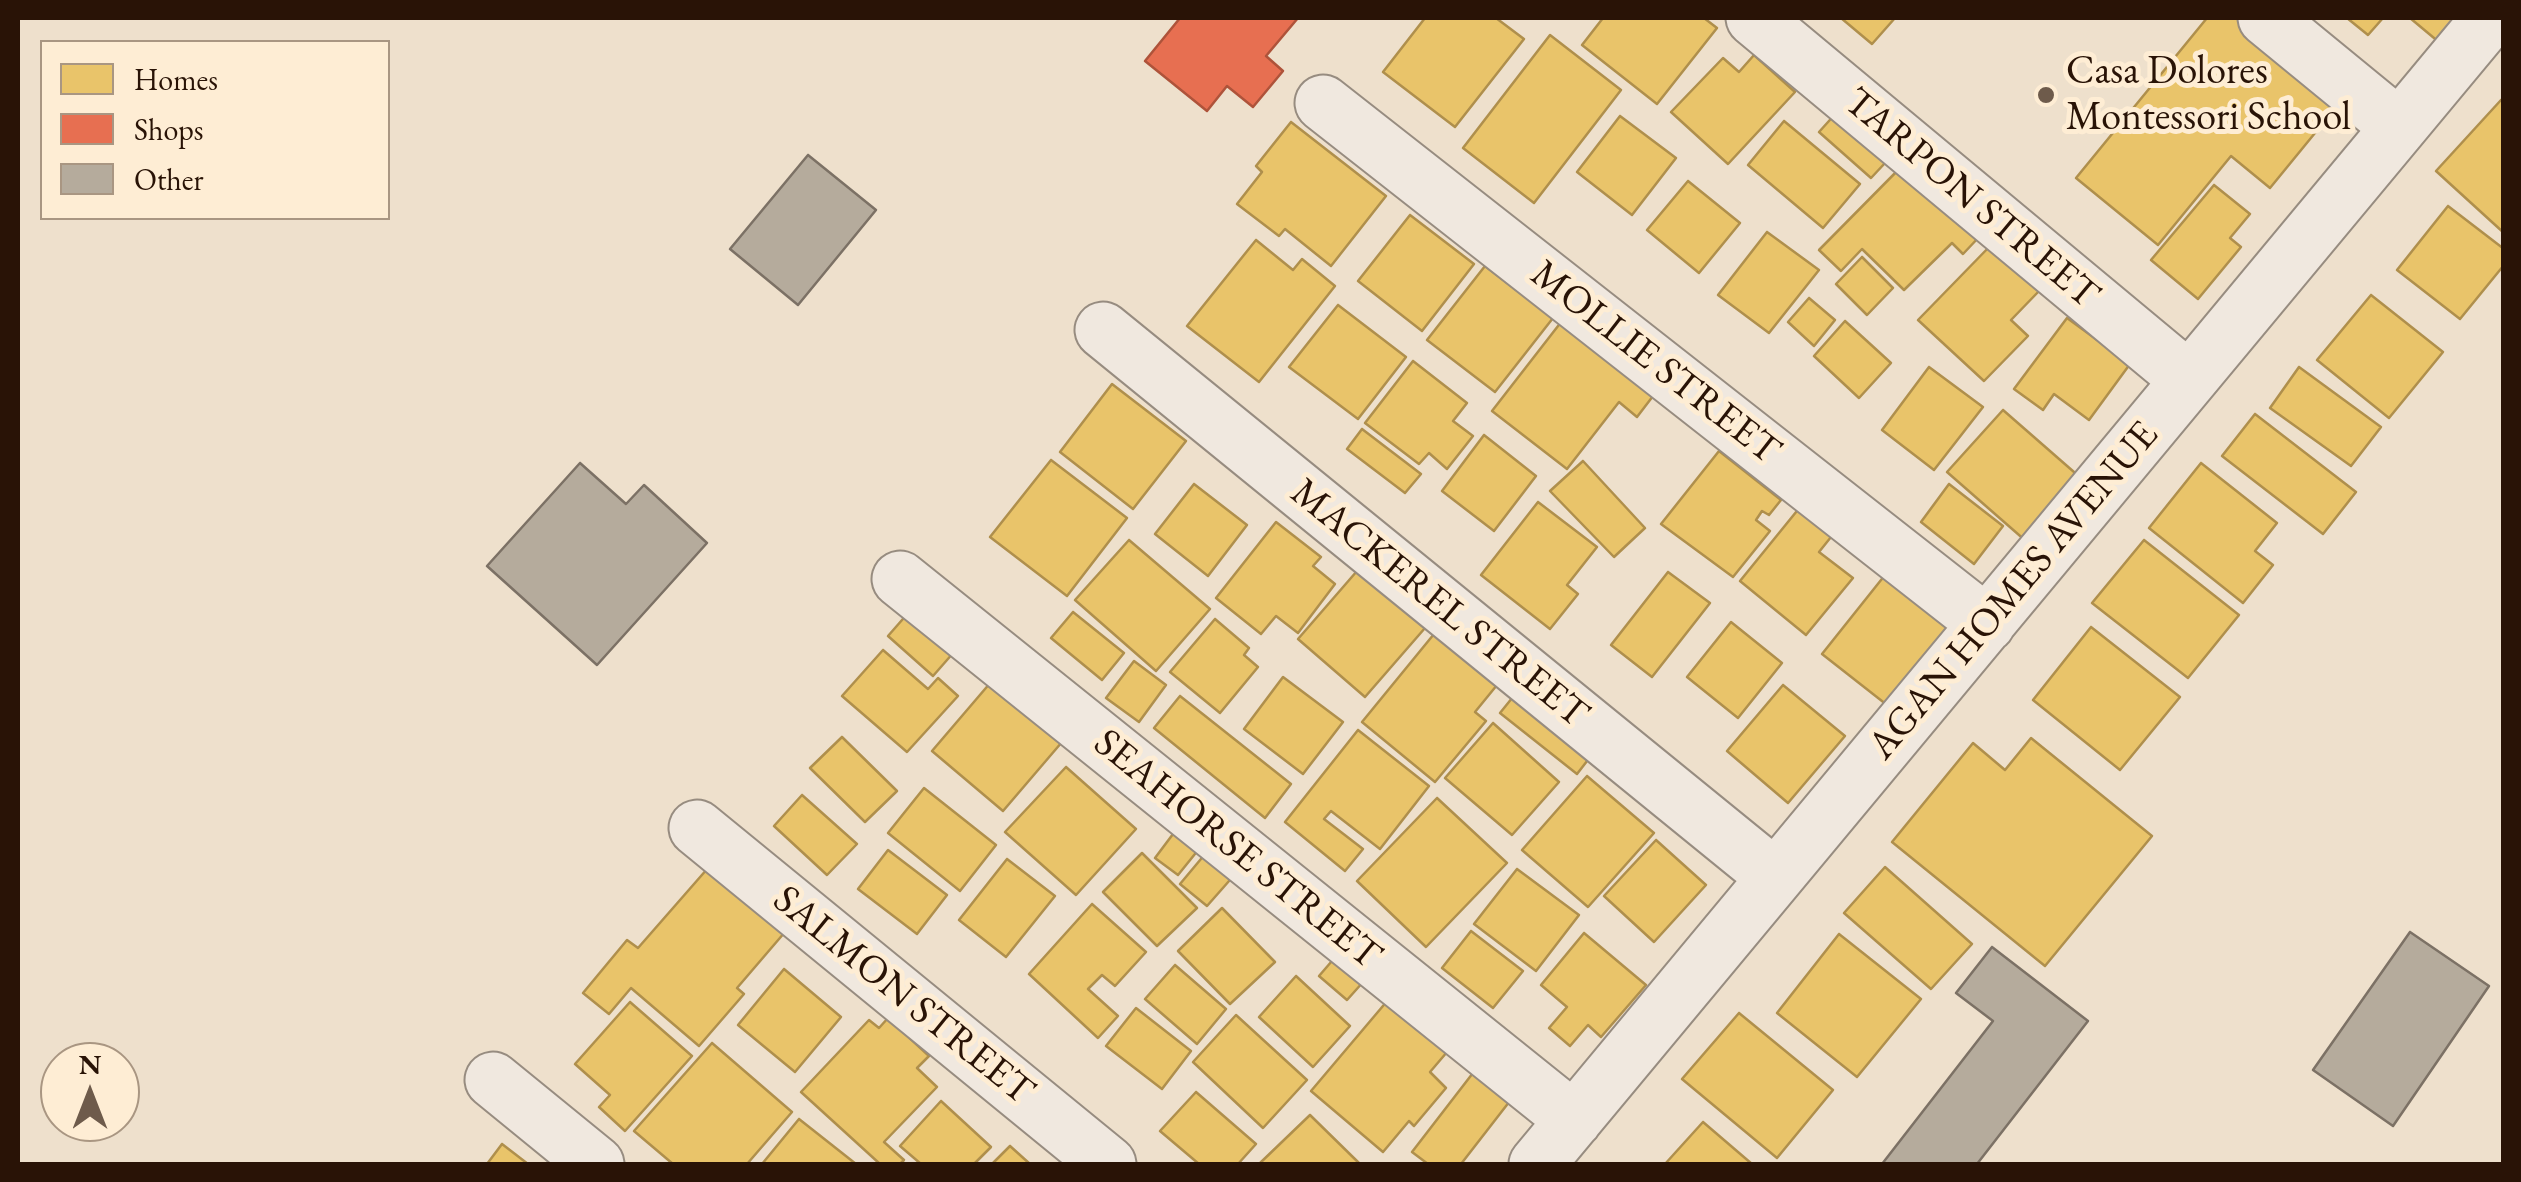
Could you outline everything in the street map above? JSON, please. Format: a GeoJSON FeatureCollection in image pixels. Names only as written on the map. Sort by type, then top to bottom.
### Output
{"type":"FeatureCollection","features":[{"type":"Feature","properties":{"kind":"street","name":"TARPON STREET"},"geometry":{"type":"LineString","coordinates":[[1754,18],[2189,380]]}},
{"type":"Feature","properties":{"kind":"street"},"geometry":{"type":"LineString","coordinates":[[2266,18],[2399,128]]}},
{"type":"Feature","properties":{"kind":"street","name":"AGAN HOMES AVENUE"},"geometry":{"type":"LineString","coordinates":[[1537,1164],[2490,18]]}},
{"type":"Feature","properties":{"kind":"street","name":"MOLLIE STREET"},"geometry":{"type":"LineString","coordinates":[[1323,103],[1987,624]]}},
{"type":"Feature","properties":{"kind":"street","name":"MACKEREL STREET"},"geometry":{"type":"LineString","coordinates":[[1103,330],[1776,878]]}},
{"type":"Feature","properties":{"kind":"street","name":"SEAHORSE STREET"},"geometry":{"type":"LineString","coordinates":[[900,580],[1574,1120]]}},
{"type":"Feature","properties":{"kind":"street","name":"SALMON STREET"},"geometry":{"type":"LineString","coordinates":[[697,828],[1108,1164]]}},
{"type":"Feature","properties":{"kind":"street"},"geometry":{"type":"LineString","coordinates":[[493,1080],[596,1164]]}},
{"type":"Feature","properties":{"kind":"building: Homes"},"geometry":{"type":"Polygon","coordinates":[[[1425,18],[1496,18],[1524,39],[1455,127],[1383,72],[1425,18]]]}},
{"type":"Feature","properties":{"kind":"building: Homes"},"geometry":{"type":"Polygon","coordinates":[[[1603,18],[1704,18],[1717,28],[1657,104],[1582,45],[1603,18]]]}},
{"type":"Feature","properties":{"kind":"building: Homes"},"geometry":{"type":"Polygon","coordinates":[[[1841,18],[1895,18],[1872,44],[1841,18]]]}},
{"type":"Feature","properties":{"kind":"building: Homes"},"geometry":{"type":"Polygon","coordinates":[[[2207,18],[2241,18],[2342,100],[2270,188],[2231,156],[2158,245],[2076,178],[2207,18]]]}},
{"type":"Feature","properties":{"kind":"building: Homes"},"geometry":{"type":"Polygon","coordinates":[[[2347,18],[2383,18],[2368,35],[2347,18]]]}},
{"type":"Feature","properties":{"kind":"building: Homes"},"geometry":{"type":"Polygon","coordinates":[[[2410,18],[2472,18],[2446,48],[2410,18]]]}},
{"type":"Feature","properties":{"kind":"building: Homes"},"geometry":{"type":"Polygon","coordinates":[[[1550,35],[1621,90],[1534,203],[1463,148],[1550,35]]]}},
{"type":"Feature","properties":{"kind":"building: Homes"},"geometry":{"type":"Polygon","coordinates":[[[1754,55],[1795,92],[1728,164],[1671,112],[1723,58],[1739,72],[1754,55]]]}},
{"type":"Feature","properties":{"kind":"building: Homes"},"geometry":{"type":"Polygon","coordinates":[[[2501,100],[2504,102],[2504,233],[2436,171],[2501,100]]]}},
{"type":"Feature","properties":{"kind":"building: Homes"},"geometry":{"type":"Polygon","coordinates":[[[1847,101],[1900,147],[1871,178],[1819,132],[1847,101]]]}},
{"type":"Feature","properties":{"kind":"building: Homes"},"geometry":{"type":"Polygon","coordinates":[[[1620,116],[1676,158],[1632,215],[1577,172],[1620,116]]]}},
{"type":"Feature","properties":{"kind":"building: Homes"},"geometry":{"type":"Polygon","coordinates":[[[1784,121],[1860,184],[1823,228],[1748,165],[1784,121]]]}},
{"type":"Feature","properties":{"kind":"building: Homes"},"geometry":{"type":"Polygon","coordinates":[[[1291,122],[1386,196],[1331,266],[1285,229],[1279,236],[1237,204],[1262,172],[1256,166],[1291,122]]]}},
{"type":"Feature","properties":{"kind":"building: Homes"},"geometry":{"type":"Polygon","coordinates":[[[1905,163],[1980,236],[1963,254],[1952,243],[1904,290],[1862,249],[1841,271],[1819,250],[1905,163]]]}},
{"type":"Feature","properties":{"kind":"building: Homes"},"geometry":{"type":"Polygon","coordinates":[[[1688,181],[1740,223],[1699,273],[1647,230],[1688,181]]]}},
{"type":"Feature","properties":{"kind":"building: Homes"},"geometry":{"type":"Polygon","coordinates":[[[2214,185],[2250,214],[2230,238],[2241,247],[2198,299],[2151,260],[2214,185]]]}},
{"type":"Feature","properties":{"kind":"building: Homes"},"geometry":{"type":"Polygon","coordinates":[[[2448,206],[2504,249],[2504,265],[2460,319],[2397,270],[2448,206]]]}},
{"type":"Feature","properties":{"kind":"building: Homes"},"geometry":{"type":"Polygon","coordinates":[[[1410,215],[1474,264],[1422,331],[1358,281],[1410,215]]]}},
{"type":"Feature","properties":{"kind":"building: Homes"},"geometry":{"type":"Polygon","coordinates":[[[1767,232],[1819,270],[1769,333],[1718,295],[1767,232]]]}},
{"type":"Feature","properties":{"kind":"building: Homes"},"geometry":{"type":"Polygon","coordinates":[[[1256,240],[1293,270],[1302,259],[1335,286],[1259,382],[1187,326],[1256,240]]]}},
{"type":"Feature","properties":{"kind":"building: Homes"},"geometry":{"type":"Polygon","coordinates":[[[1992,244],[2040,290],[2011,320],[2028,336],[1984,381],[1918,320],[1992,244]]]}},
{"type":"Feature","properties":{"kind":"building: Homes"},"geometry":{"type":"Polygon","coordinates":[[[1862,257],[1893,288],[1867,315],[1836,284],[1862,257]]]}},
{"type":"Feature","properties":{"kind":"building: Homes"},"geometry":{"type":"Polygon","coordinates":[[[1485,266],[1553,318],[1495,392],[1427,340],[1485,266]]]}},
{"type":"Feature","properties":{"kind":"building: Homes"},"geometry":{"type":"Polygon","coordinates":[[[2371,295],[2443,352],[2389,418],[2317,360],[2371,295]]]}},
{"type":"Feature","properties":{"kind":"building: Homes"},"geometry":{"type":"Polygon","coordinates":[[[1809,298],[1835,320],[1814,346],[1788,322],[1809,298]]]}},
{"type":"Feature","properties":{"kind":"building: Homes"},"geometry":{"type":"Polygon","coordinates":[[[1338,305],[1406,357],[1358,419],[1289,367],[1338,305]]]}},
{"type":"Feature","properties":{"kind":"building: Homes"},"geometry":{"type":"Polygon","coordinates":[[[1572,308],[1666,379],[1637,417],[1619,402],[1567,469],[1492,411],[1572,308]]]}},
{"type":"Feature","properties":{"kind":"building: Homes"},"geometry":{"type":"Polygon","coordinates":[[[2067,318],[2130,364],[2089,420],[2054,394],[2043,410],[2014,389],[2067,318]]]}},
{"type":"Feature","properties":{"kind":"building: Homes"},"geometry":{"type":"Polygon","coordinates":[[[1845,321],[1891,363],[1859,398],[1814,356],[1845,321]]]}},
{"type":"Feature","properties":{"kind":"building: Homes"},"geometry":{"type":"Polygon","coordinates":[[[1413,361],[1467,403],[1453,421],[1473,436],[1447,469],[1429,453],[1419,464],[1365,423],[1413,361]]]}},
{"type":"Feature","properties":{"kind":"building: Homes"},"geometry":{"type":"Polygon","coordinates":[[[1929,367],[1983,407],[1934,470],[1882,430],[1929,367]]]}},
{"type":"Feature","properties":{"kind":"building: Homes"},"geometry":{"type":"Polygon","coordinates":[[[2299,367],[2381,427],[2351,466],[2270,408],[2299,367]]]}},
{"type":"Feature","properties":{"kind":"building: Homes"},"geometry":{"type":"Polygon","coordinates":[[[1112,384],[1186,441],[1133,509],[1060,452],[1112,384]]]}},
{"type":"Feature","properties":{"kind":"building: Homes"},"geometry":{"type":"Polygon","coordinates":[[[2003,410],[2082,479],[2027,542],[1947,472],[2003,410]]]}},
{"type":"Feature","properties":{"kind":"building: Homes"},"geometry":{"type":"Polygon","coordinates":[[[2255,414],[2356,492],[2323,534],[2222,456],[2255,414]]]}},
{"type":"Feature","properties":{"kind":"building: Homes"},"geometry":{"type":"Polygon","coordinates":[[[1362,429],[1421,474],[1405,493],[1347,449],[1362,429]]]}},
{"type":"Feature","properties":{"kind":"building: Homes"},"geometry":{"type":"Polygon","coordinates":[[[1484,435],[1536,476],[1494,531],[1442,491],[1484,435]]]}},
{"type":"Feature","properties":{"kind":"building: Homes"},"geometry":{"type":"Polygon","coordinates":[[[1719,451],[1781,500],[1769,515],[1762,511],[1756,520],[1770,531],[1733,577],[1661,524],[1719,451]]]}},
{"type":"Feature","properties":{"kind":"building: Homes"},"geometry":{"type":"Polygon","coordinates":[[[1051,460],[1127,518],[1067,596],[990,537],[1051,460]]]}},
{"type":"Feature","properties":{"kind":"building: Homes"},"geometry":{"type":"Polygon","coordinates":[[[1583,461],[1645,528],[1614,557],[1550,491],[1583,461]]]}},
{"type":"Feature","properties":{"kind":"building: Homes"},"geometry":{"type":"Polygon","coordinates":[[[2201,463],[2277,523],[2255,551],[2273,565],[2243,603],[2149,528],[2201,463]]]}},
{"type":"Feature","properties":{"kind":"building: Homes"},"geometry":{"type":"Polygon","coordinates":[[[1194,484],[1247,525],[1208,576],[1155,534],[1194,484]]]}},
{"type":"Feature","properties":{"kind":"building: Homes"},"geometry":{"type":"Polygon","coordinates":[[[1949,484],[2003,526],[1974,564],[1921,522],[1949,484]]]}},
{"type":"Feature","properties":{"kind":"building: Homes"},"geometry":{"type":"Polygon","coordinates":[[[1805,501],[1839,527],[1819,552],[1853,578],[1806,635],[1740,581],[1805,501]]]}},
{"type":"Feature","properties":{"kind":"building: Homes"},"geometry":{"type":"Polygon","coordinates":[[[1538,502],[1597,547],[1567,585],[1578,594],[1550,629],[1481,575],[1538,502]]]}},
{"type":"Feature","properties":{"kind":"building: Homes"},"geometry":{"type":"Polygon","coordinates":[[[1276,522],[1321,557],[1313,566],[1335,584],[1298,633],[1276,616],[1261,634],[1216,598],[1276,522]]]}},
{"type":"Feature","properties":{"kind":"building: Homes"},"geometry":{"type":"Polygon","coordinates":[[[1129,540],[1210,609],[1156,671],[1075,600],[1129,540]]]}},
{"type":"Feature","properties":{"kind":"building: Homes"},"geometry":{"type":"Polygon","coordinates":[[[2144,540],[2239,615],[2188,678],[2092,603],[2144,540]]]}},
{"type":"Feature","properties":{"kind":"building: Homes"},"geometry":{"type":"Polygon","coordinates":[[[1357,571],[1425,628],[1365,697],[1298,639],[1357,571]]]}},
{"type":"Feature","properties":{"kind":"building: Homes"},"geometry":{"type":"Polygon","coordinates":[[[1668,572],[1710,603],[1652,677],[1611,645],[1668,572]]]}},
{"type":"Feature","properties":{"kind":"building: Homes"},"geometry":{"type":"Polygon","coordinates":[[[1885,575],[1949,626],[1887,705],[1822,654],[1885,575]]]}},
{"type":"Feature","properties":{"kind":"building: Homes"},"geometry":{"type":"Polygon","coordinates":[[[930,588],[975,628],[933,676],[888,636],[930,588]]]}},
{"type":"Feature","properties":{"kind":"building: Homes"},"geometry":{"type":"Polygon","coordinates":[[[1073,612],[1124,653],[1102,680],[1051,638],[1073,612]]]}},
{"type":"Feature","properties":{"kind":"building: Homes"},"geometry":{"type":"Polygon","coordinates":[[[1215,619],[1249,648],[1244,655],[1258,667],[1220,713],[1170,672],[1215,619]]]}},
{"type":"Feature","properties":{"kind":"building: Homes"},"geometry":{"type":"Polygon","coordinates":[[[1731,622],[1782,663],[1738,718],[1687,677],[1731,622]]]}},
{"type":"Feature","properties":{"kind":"building: Homes"},"geometry":{"type":"Polygon","coordinates":[[[1443,623],[1506,674],[1475,712],[1486,721],[1435,782],[1362,722],[1443,623]]]}},
{"type":"Feature","properties":{"kind":"building: Homes"},"geometry":{"type":"Polygon","coordinates":[[[2091,627],[2180,697],[2120,770],[2033,700],[2091,627]]]}},
{"type":"Feature","properties":{"kind":"building: Homes"},"geometry":{"type":"Polygon","coordinates":[[[883,650],[928,689],[938,678],[958,696],[907,752],[842,696],[883,650]]]}},
{"type":"Feature","properties":{"kind":"building: Homes"},"geometry":{"type":"Polygon","coordinates":[[[1134,661],[1166,685],[1139,722],[1106,698],[1134,661]]]}},
{"type":"Feature","properties":{"kind":"building: Homes"},"geometry":{"type":"Polygon","coordinates":[[[1283,677],[1343,722],[1303,774],[1244,729],[1283,677]]]}},
{"type":"Feature","properties":{"kind":"building: Homes"},"geometry":{"type":"Polygon","coordinates":[[[991,682],[1062,742],[1003,811],[932,751],[991,682]]]}},
{"type":"Feature","properties":{"kind":"building: Homes"},"geometry":{"type":"Polygon","coordinates":[[[1525,682],[1601,743],[1577,774],[1500,713],[1525,682]]]}},
{"type":"Feature","properties":{"kind":"building: Homes"},"geometry":{"type":"Polygon","coordinates":[[[1783,685],[1845,736],[1788,803],[1727,751],[1783,685]]]}},
{"type":"Feature","properties":{"kind":"building: Homes"},"geometry":{"type":"Polygon","coordinates":[[[1180,696],[1291,784],[1265,818],[1154,728],[1180,696]]]}},
{"type":"Feature","properties":{"kind":"building: Homes"},"geometry":{"type":"Polygon","coordinates":[[[1493,723],[1559,782],[1512,835],[1445,778],[1493,723]]]}},
{"type":"Feature","properties":{"kind":"building: Homes"},"geometry":{"type":"Polygon","coordinates":[[[1358,730],[1429,786],[1380,849],[1331,811],[1324,819],[1363,849],[1345,871],[1285,822],[1358,730]]]}},
{"type":"Feature","properties":{"kind":"building: Homes"},"geometry":{"type":"Polygon","coordinates":[[[842,737],[897,791],[865,822],[810,768],[842,737]]]}},
{"type":"Feature","properties":{"kind":"building: Homes"},"geometry":{"type":"Polygon","coordinates":[[[2031,738],[2152,836],[2045,966],[1892,842],[1973,743],[2005,770],[2031,738]]]}},
{"type":"Feature","properties":{"kind":"building: Homes"},"geometry":{"type":"Polygon","coordinates":[[[1066,767],[1136,829],[1076,895],[1005,832],[1066,767]]]}},
{"type":"Feature","properties":{"kind":"building: Homes"},"geometry":{"type":"Polygon","coordinates":[[[1587,776],[1654,833],[1588,907],[1522,850],[1587,776]]]}},
{"type":"Feature","properties":{"kind":"building: Homes"},"geometry":{"type":"Polygon","coordinates":[[[924,788],[996,845],[960,891],[888,833],[924,788]]]}},
{"type":"Feature","properties":{"kind":"building: Homes"},"geometry":{"type":"Polygon","coordinates":[[[802,795],[857,844],[827,875],[774,826],[802,795]]]}},
{"type":"Feature","properties":{"kind":"building: Homes"},"geometry":{"type":"Polygon","coordinates":[[[1437,798],[1507,863],[1426,947],[1357,881],[1437,798]]]}},
{"type":"Feature","properties":{"kind":"building: Homes"},"geometry":{"type":"Polygon","coordinates":[[[1179,826],[1203,844],[1178,875],[1155,858],[1179,826]]]}},
{"type":"Feature","properties":{"kind":"building: Homes"},"geometry":{"type":"Polygon","coordinates":[[[1656,840],[1706,885],[1654,942],[1604,896],[1656,840]]]}},
{"type":"Feature","properties":{"kind":"building: Homes"},"geometry":{"type":"Polygon","coordinates":[[[1216,841],[1244,864],[1207,906],[1180,884],[1216,841]]]}},
{"type":"Feature","properties":{"kind":"building: Homes"},"geometry":{"type":"Polygon","coordinates":[[[888,850],[947,895],[917,934],[858,889],[888,850]]]}},
{"type":"Feature","properties":{"kind":"building: Homes"},"geometry":{"type":"Polygon","coordinates":[[[1142,853],[1197,908],[1157,946],[1103,892],[1142,853]]]}},
{"type":"Feature","properties":{"kind":"building: Homes"},"geometry":{"type":"Polygon","coordinates":[[[1007,859],[1055,896],[1006,957],[959,920],[1007,859]]]}},
{"type":"Feature","properties":{"kind":"building: Homes"},"geometry":{"type":"Polygon","coordinates":[[[715,860],[791,925],[737,988],[744,994],[699,1046],[631,988],[609,1014],[583,993],[627,940],[638,948],[715,860]]]}},
{"type":"Feature","properties":{"kind":"building: Homes"},"geometry":{"type":"Polygon","coordinates":[[[1885,867],[1972,944],[1931,989],[1844,913],[1885,867]]]}},
{"type":"Feature","properties":{"kind":"building: Homes"},"geometry":{"type":"Polygon","coordinates":[[[1517,869],[1579,915],[1536,971],[1474,924],[1517,869]]]}},
{"type":"Feature","properties":{"kind":"building: Homes"},"geometry":{"type":"Polygon","coordinates":[[[1092,904],[1146,952],[1115,986],[1102,975],[1088,989],[1118,1016],[1098,1038],[1029,974],[1092,904]]]}},
{"type":"Feature","properties":{"kind":"building: Homes"},"geometry":{"type":"Polygon","coordinates":[[[1222,908],[1275,962],[1230,1004],[1178,951],[1222,908]]]}},
{"type":"Feature","properties":{"kind":"building: Homes"},"geometry":{"type":"Polygon","coordinates":[[[1471,931],[1523,971],[1493,1008],[1442,968],[1471,931]]]}},
{"type":"Feature","properties":{"kind":"building: Homes"},"geometry":{"type":"Polygon","coordinates":[[[1584,933],[1646,985],[1601,1037],[1588,1025],[1570,1046],[1549,1028],[1567,1007],[1541,985],[1584,933]]]}},
{"type":"Feature","properties":{"kind":"building: Homes"},"geometry":{"type":"Polygon","coordinates":[[[1839,934],[1921,999],[1857,1077],[1777,1013],[1839,934]]]}},
{"type":"Feature","properties":{"kind":"building: Homes"},"geometry":{"type":"Polygon","coordinates":[[[1344,947],[1372,972],[1347,1000],[1319,976],[1344,947]]]}},
{"type":"Feature","properties":{"kind":"building: Homes"},"geometry":{"type":"Polygon","coordinates":[[[1175,965],[1226,1009],[1197,1044],[1145,999],[1175,965]]]}},
{"type":"Feature","properties":{"kind":"building: Homes"},"geometry":{"type":"Polygon","coordinates":[[[784,969],[841,1017],[795,1072],[738,1025],[784,969]]]}},
{"type":"Feature","properties":{"kind":"building: Homes"},"geometry":{"type":"Polygon","coordinates":[[[1296,976],[1350,1026],[1313,1067],[1259,1017],[1296,976]]]}},
{"type":"Feature","properties":{"kind":"building: Homes"},"geometry":{"type":"Polygon","coordinates":[[[1399,987],[1459,1038],[1430,1072],[1446,1088],[1414,1126],[1409,1121],[1383,1152],[1311,1091],[1399,987]]]}},
{"type":"Feature","properties":{"kind":"building: Homes"},"geometry":{"type":"Polygon","coordinates":[[[630,1002],[692,1056],[625,1131],[599,1107],[610,1095],[575,1064],[630,1002]]]}},
{"type":"Feature","properties":{"kind":"building: Homes"},"geometry":{"type":"Polygon","coordinates":[[[1136,1008],[1191,1051],[1162,1089],[1106,1046],[1136,1008]]]}},
{"type":"Feature","properties":{"kind":"building: Homes"},"geometry":{"type":"Polygon","coordinates":[[[1739,1013],[1833,1090],[1777,1158],[1682,1079],[1739,1013]]]}},
{"type":"Feature","properties":{"kind":"building: Homes"},"geometry":{"type":"Polygon","coordinates":[[[1236,1015],[1307,1080],[1263,1128],[1193,1062],[1236,1015]]]}},
{"type":"Feature","properties":{"kind":"building: Homes"},"geometry":{"type":"Polygon","coordinates":[[[888,1018],[929,1056],[917,1068],[937,1087],[884,1142],[904,1160],[900,1164],[880,1164],[801,1092],[869,1020],[879,1028],[888,1018]]]}},
{"type":"Feature","properties":{"kind":"building: Homes"},"geometry":{"type":"Polygon","coordinates":[[[712,1043],[792,1112],[747,1164],[673,1164],[634,1131],[712,1043]]]}},
{"type":"Feature","properties":{"kind":"building: Homes"},"geometry":{"type":"Polygon","coordinates":[[[1476,1069],[1513,1097],[1461,1164],[1428,1164],[1412,1152],[1476,1069]]]}},
{"type":"Feature","properties":{"kind":"building: Homes"},"geometry":{"type":"Polygon","coordinates":[[[1196,1092],[1256,1144],[1238,1164],[1199,1164],[1160,1131],[1196,1092]]]}},
{"type":"Feature","properties":{"kind":"building: Homes"},"geometry":{"type":"Polygon","coordinates":[[[941,1101],[991,1147],[974,1164],[921,1164],[900,1146],[941,1101]]]}},
{"type":"Feature","properties":{"kind":"building: Homes"},"geometry":{"type":"Polygon","coordinates":[[[1310,1115],[1360,1164],[1259,1164],[1310,1115]]]}},
{"type":"Feature","properties":{"kind":"building: Homes"},"geometry":{"type":"Polygon","coordinates":[[[799,1119],[856,1164],[762,1164],[799,1119]]]}},
{"type":"Feature","properties":{"kind":"building: Homes"},"geometry":{"type":"Polygon","coordinates":[[[1703,1122],[1752,1164],[1665,1164],[1703,1122]]]}},
{"type":"Feature","properties":{"kind":"building: Homes"},"geometry":{"type":"Polygon","coordinates":[[[502,1144],[528,1164],[487,1164],[502,1144]]]}},
{"type":"Feature","properties":{"kind":"building: Homes"},"geometry":{"type":"Polygon","coordinates":[[[1010,1146],[1030,1164],[992,1164],[1010,1146]]]}},
{"type":"Feature","properties":{"kind":"building: Shops"},"geometry":{"type":"Polygon","coordinates":[[[1180,18],[1298,18],[1266,56],[1283,71],[1253,107],[1227,86],[1207,111],[1145,61],[1180,18]]]}},
{"type":"Feature","properties":{"kind":"building: Other"},"geometry":{"type":"Polygon","coordinates":[[[808,155],[876,210],[798,305],[730,249],[808,155]]]}},
{"type":"Feature","properties":{"kind":"building: Other"},"geometry":{"type":"Polygon","coordinates":[[[580,463],[626,504],[644,485],[707,543],[597,665],[487,566],[580,463]]]}},
{"type":"Feature","properties":{"kind":"building: Other"},"geometry":{"type":"Polygon","coordinates":[[[2410,932],[2489,986],[2393,1126],[2313,1070],[2410,932]]]}},
{"type":"Feature","properties":{"kind":"building: Other"},"geometry":{"type":"Polygon","coordinates":[[[1992,947],[2088,1021],[1977,1164],[1882,1164],[1993,1021],[1956,993],[1992,947]]]}},
{"type":"Feature","properties":{"kind":"place","name":"Casa Dolores Montessori School"},"geometry":{"type":"Point","coordinates":[2046,95]}}]}
